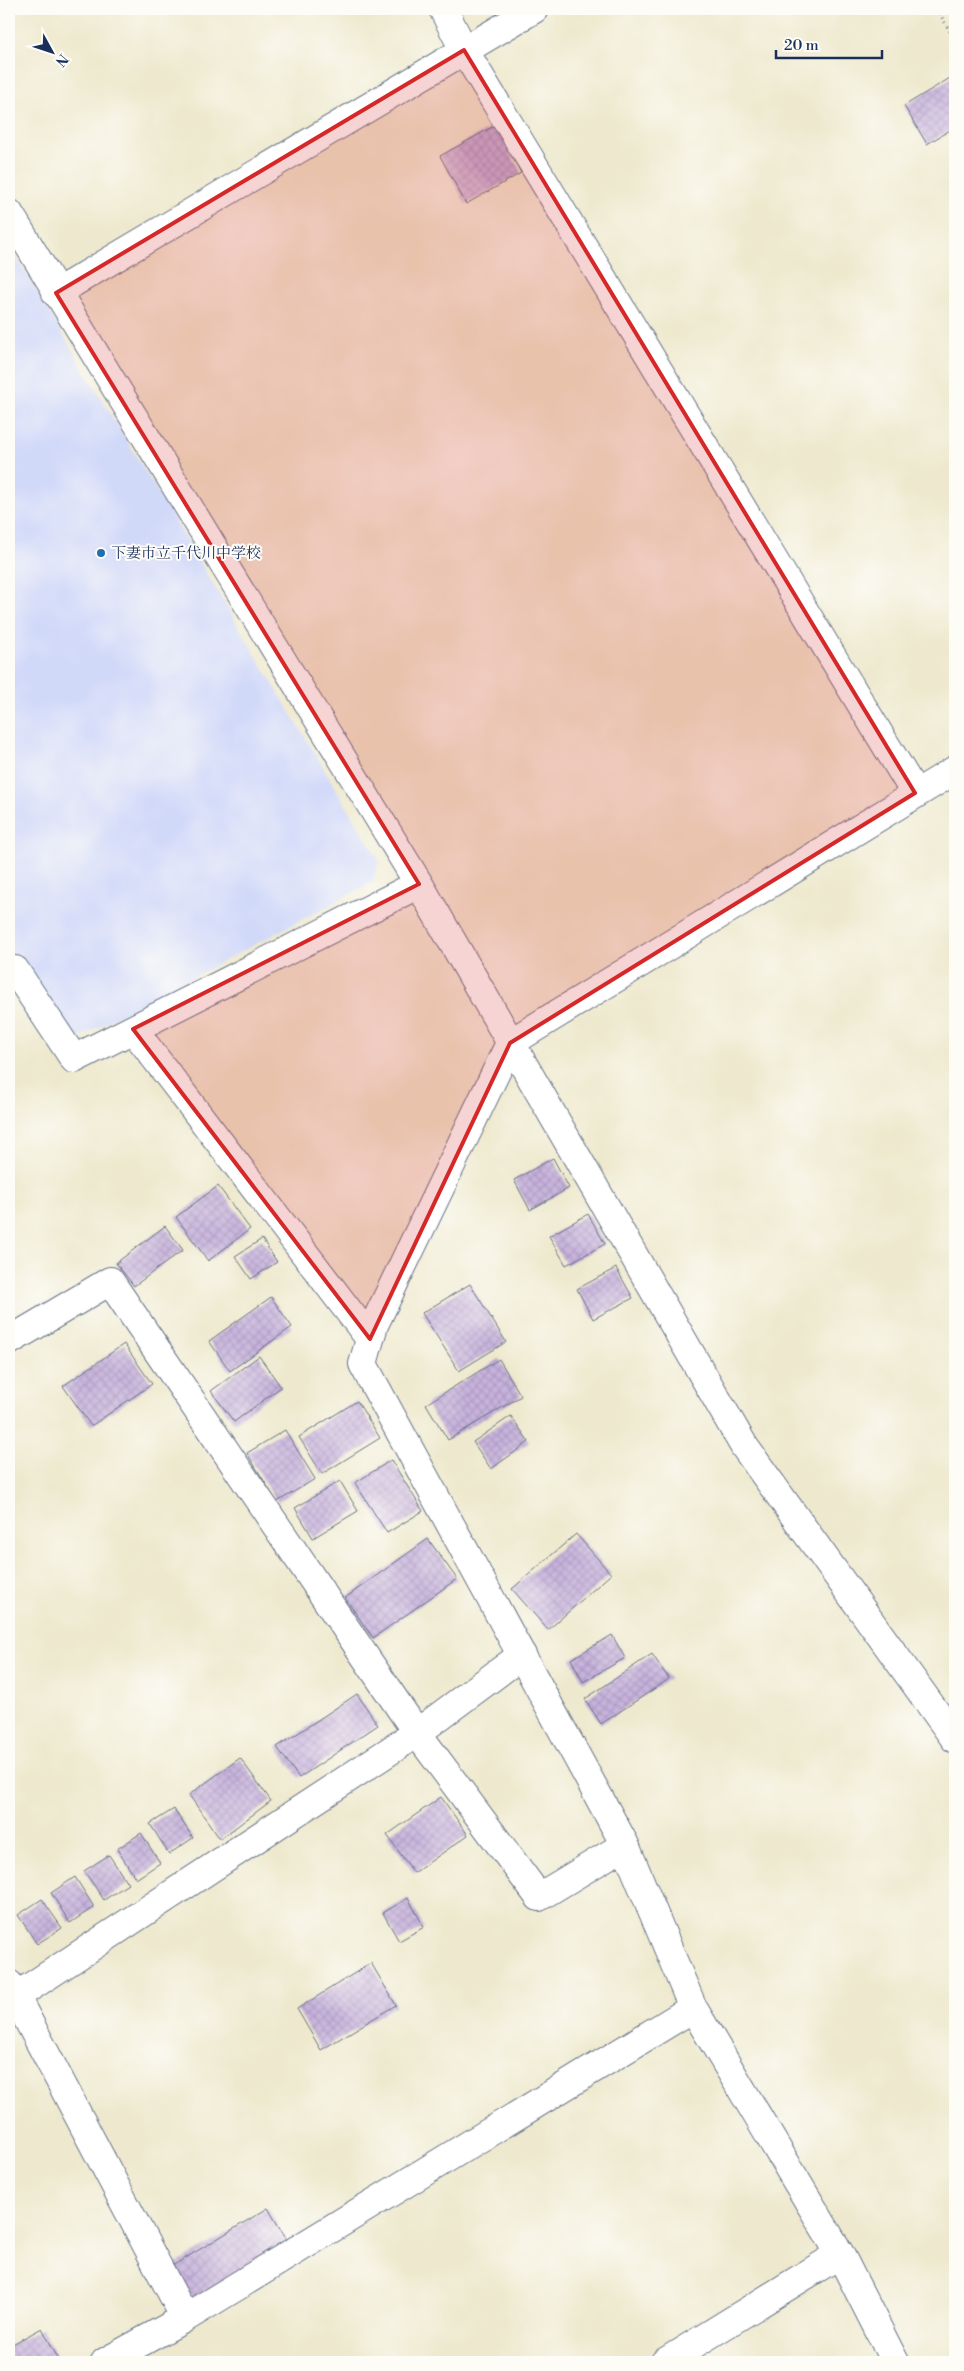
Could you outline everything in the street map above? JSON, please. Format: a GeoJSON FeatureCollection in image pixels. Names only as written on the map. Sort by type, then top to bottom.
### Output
{"type":"FeatureCollection","features":[{"type":"Feature","properties":{"kind":"street"},"geometry":{"type":"LineString","coordinates":[[443,9],[464,50],[915,793]]}},
{"type":"Feature","properties":{"kind":"street"},"geometry":{"type":"LineString","coordinates":[[56,293],[534,9]]}},
{"type":"Feature","properties":{"kind":"street"},"geometry":{"type":"LineString","coordinates":[[9,214],[419,884],[744,1446],[955,1739]]}},
{"type":"Feature","properties":{"kind":"street"},"geometry":{"type":"LineString","coordinates":[[895,2362],[840,2254],[693,2008],[625,1845],[363,1364],[374,1325],[510,1043],[955,770]]}},
{"type":"Feature","properties":{"kind":"street"},"geometry":{"type":"LineString","coordinates":[[9,973],[15,970],[74,1059],[419,884]]}},
{"type":"Feature","properties":{"kind":"street"},"geometry":{"type":"LineString","coordinates":[[133,1029],[370,1339]]}},
{"type":"Feature","properties":{"kind":"street"},"geometry":{"type":"LineString","coordinates":[[9,1341],[110,1282],[417,1733],[539,1897],[625,1845]]}},
{"type":"Feature","properties":{"kind":"street"},"geometry":{"type":"LineString","coordinates":[[185,2318],[11,1994],[417,1733],[522,1655]]}},
{"type":"Feature","properties":{"kind":"street"},"geometry":{"type":"LineString","coordinates":[[104,2362],[185,2318],[693,2008]]}},
{"type":"Feature","properties":{"kind":"street"},"geometry":{"type":"LineString","coordinates":[[664,2362],[840,2254]]}},
{"type":"Feature","properties":{"kind":"path"},"geometry":{"type":"LineString","coordinates":[[937,9],[955,40]]}},
{"type":"Feature","properties":{"kind":"highlighted area"},"geometry":{"type":"Polygon","coordinates":[[[464,50],[915,793],[510,1043],[370,1339],[133,1029],[419,884],[56,293],[464,50]]]}},
{"type":"Feature","properties":{"kind":"shaded area","name":"下妻市立千代川中学校"},"geometry":{"type":"Polygon","coordinates":[[[9,245],[379,860],[373,882],[74,1040],[20,953],[9,959],[9,245]]]}},
{"type":"Feature","properties":{"kind":"building"},"geometry":{"type":"Polygon","coordinates":[[[955,75],[955,127],[927,144],[904,106],[955,75]]]}},
{"type":"Feature","properties":{"kind":"building"},"geometry":{"type":"Polygon","coordinates":[[[496,125],[521,173],[466,204],[440,156],[496,125]]]}},
{"type":"Feature","properties":{"kind":"building"},"geometry":{"type":"Polygon","coordinates":[[[553,1158],[569,1188],[530,1210],[514,1180],[553,1158]]]}},
{"type":"Feature","properties":{"kind":"building"},"geometry":{"type":"Polygon","coordinates":[[[218,1186],[250,1229],[208,1261],[176,1217],[218,1186]]]}},
{"type":"Feature","properties":{"kind":"building"},"geometry":{"type":"Polygon","coordinates":[[[588,1214],[605,1244],[566,1265],[549,1236],[588,1214]]]}},
{"type":"Feature","properties":{"kind":"building"},"geometry":{"type":"Polygon","coordinates":[[[165,1226],[183,1250],[134,1286],[116,1263],[165,1226]]]}},
{"type":"Feature","properties":{"kind":"building"},"geometry":{"type":"Polygon","coordinates":[[[262,1239],[277,1262],[251,1279],[235,1256],[262,1239]]]}},
{"type":"Feature","properties":{"kind":"building"},"geometry":{"type":"Polygon","coordinates":[[[616,1268],[633,1298],[593,1319],[577,1289],[616,1268]]]}},
{"type":"Feature","properties":{"kind":"building"},"geometry":{"type":"Polygon","coordinates":[[[470,1284],[506,1342],[459,1371],[422,1313],[470,1284]]]}},
{"type":"Feature","properties":{"kind":"building"},"geometry":{"type":"Polygon","coordinates":[[[271,1297],[292,1327],[230,1371],[209,1341],[271,1297]]]}},
{"type":"Feature","properties":{"kind":"building"},"geometry":{"type":"Polygon","coordinates":[[[124,1344],[152,1384],[91,1426],[63,1386],[124,1344]]]}},
{"type":"Feature","properties":{"kind":"building"},"geometry":{"type":"Polygon","coordinates":[[[259,1356],[281,1387],[234,1422],[211,1391],[259,1356]]]}},
{"type":"Feature","properties":{"kind":"building"},"geometry":{"type":"Polygon","coordinates":[[[499,1359],[521,1396],[448,1440],[426,1404],[499,1359]]]}},
{"type":"Feature","properties":{"kind":"building"},"geometry":{"type":"Polygon","coordinates":[[[357,1401],[380,1438],[322,1474],[299,1437],[357,1401]]]}},
{"type":"Feature","properties":{"kind":"building"},"geometry":{"type":"Polygon","coordinates":[[[511,1416],[529,1442],[491,1469],[473,1442],[511,1416]]]}},
{"type":"Feature","properties":{"kind":"building"},"geometry":{"type":"Polygon","coordinates":[[[285,1430],[315,1479],[277,1502],[247,1453],[285,1430]]]}},
{"type":"Feature","properties":{"kind":"building"},"geometry":{"type":"Polygon","coordinates":[[[391,1460],[423,1511],[387,1533],[355,1483],[391,1460]]]}},
{"type":"Feature","properties":{"kind":"building"},"geometry":{"type":"Polygon","coordinates":[[[340,1481],[358,1511],[313,1538],[295,1508],[340,1481]]]}},
{"type":"Feature","properties":{"kind":"building"},"geometry":{"type":"Polygon","coordinates":[[[576,1534],[611,1574],[548,1630],[512,1589],[576,1534]]]}},
{"type":"Feature","properties":{"kind":"building"},"geometry":{"type":"Polygon","coordinates":[[[428,1539],[457,1579],[373,1638],[345,1598],[428,1539]]]}},
{"type":"Feature","properties":{"kind":"building"},"geometry":{"type":"Polygon","coordinates":[[[612,1635],[625,1658],[583,1682],[571,1659],[612,1635]]]}},
{"type":"Feature","properties":{"kind":"building"},"geometry":{"type":"Polygon","coordinates":[[[652,1654],[669,1679],[601,1724],[585,1699],[652,1654]]]}},
{"type":"Feature","properties":{"kind":"building"},"geometry":{"type":"Polygon","coordinates":[[[357,1694],[378,1725],[299,1778],[277,1747],[357,1694]]]}},
{"type":"Feature","properties":{"kind":"building"},"geometry":{"type":"Polygon","coordinates":[[[240,1758],[271,1801],[220,1839],[189,1795],[240,1758]]]}},
{"type":"Feature","properties":{"kind":"building"},"geometry":{"type":"Polygon","coordinates":[[[441,1797],[468,1835],[414,1873],[387,1835],[441,1797]]]}},
{"type":"Feature","properties":{"kind":"building"},"geometry":{"type":"Polygon","coordinates":[[[174,1809],[193,1838],[169,1854],[150,1824],[174,1809]]]}},
{"type":"Feature","properties":{"kind":"building"},"geometry":{"type":"Polygon","coordinates":[[[141,1833],[160,1863],[136,1879],[117,1849],[141,1833]]]}},
{"type":"Feature","properties":{"kind":"building"},"geometry":{"type":"Polygon","coordinates":[[[109,1855],[128,1884],[104,1900],[84,1871],[109,1855]]]}},
{"type":"Feature","properties":{"kind":"building"},"geometry":{"type":"Polygon","coordinates":[[[75,1877],[94,1907],[70,1923],[51,1893],[75,1877]]]}},
{"type":"Feature","properties":{"kind":"building"},"geometry":{"type":"Polygon","coordinates":[[[408,1898],[424,1927],[399,1941],[383,1913],[408,1898]]]}},
{"type":"Feature","properties":{"kind":"building"},"geometry":{"type":"Polygon","coordinates":[[[42,1899],[62,1928],[37,1944],[18,1915],[42,1899]]]}},
{"type":"Feature","properties":{"kind":"building"},"geometry":{"type":"Polygon","coordinates":[[[371,1963],[396,2005],[321,2050],[297,2009],[371,1963]]]}},
{"type":"Feature","properties":{"kind":"building"},"geometry":{"type":"Polygon","coordinates":[[[268,2208],[288,2242],[189,2302],[169,2268],[268,2208]]]}},
{"type":"Feature","properties":{"kind":"building"},"geometry":{"type":"Polygon","coordinates":[[[42,2328],[60,2362],[9,2362],[9,2346],[42,2328]]]}},
{"type":"Feature","properties":{"kind":"place","name":"下妻市立千代川中学校"},"geometry":{"type":"Point","coordinates":[101,553]}}]}
